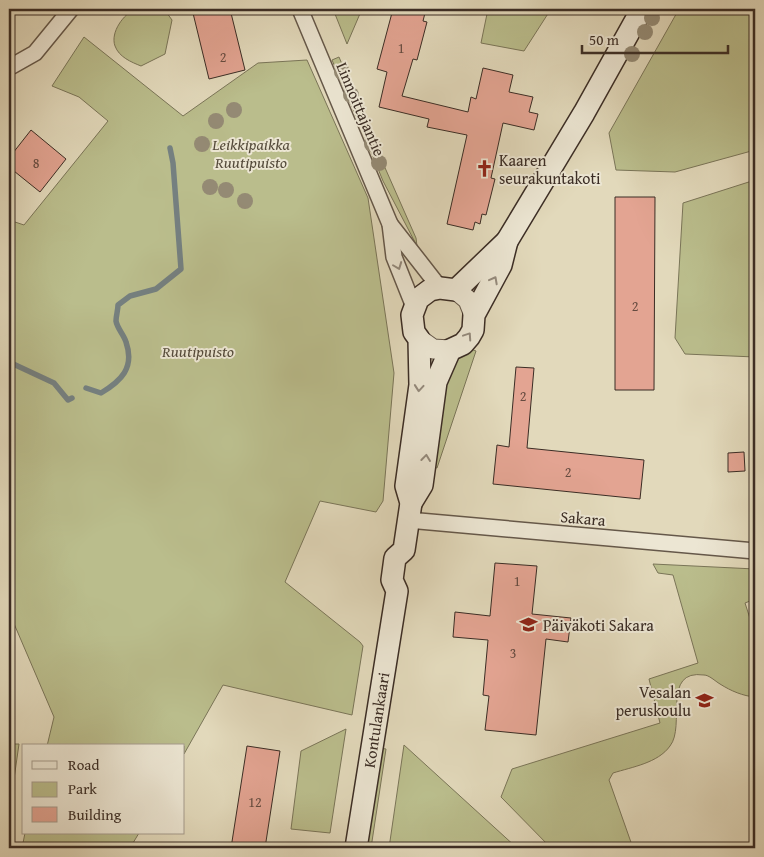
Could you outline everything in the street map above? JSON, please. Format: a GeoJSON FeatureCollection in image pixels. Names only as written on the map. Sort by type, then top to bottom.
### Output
{"type":"FeatureCollection","features":[{"type":"Feature","properties":{"kind":"main road"},"geometry":{"type":"LineString","coordinates":[[450,350],[463,344],[469,337],[474,315],[501,266],[507,241],[574,130],[642,9]]}},
{"type":"Feature","properties":{"kind":"main road"},"geometry":{"type":"LineString","coordinates":[[414,307],[424,294],[448,289],[507,241]]}},
{"type":"Feature","properties":{"kind":"main road","name":"Kontulankaari"},"geometry":{"type":"LineString","coordinates":[[356,848],[397,591],[392,580],[395,558],[404,550],[409,512],[406,486],[420,385],[419,339],[412,324],[414,307]]}},
{"type":"Feature","properties":{"kind":"main road","name":"Kontulankaari"},"geometry":{"type":"LineString","coordinates":[[409,512],[422,485],[436,382],[450,350]]}},
{"type":"Feature","properties":{"kind":"street"},"geometry":{"type":"LineString","coordinates":[[12,66],[35,53],[71,9]]}},
{"type":"Feature","properties":{"kind":"street","name":"Linnoittajantie"},"geometry":{"type":"LineString","coordinates":[[300,9],[390,224],[394,257],[414,307]]}},
{"type":"Feature","properties":{"kind":"street","name":"Linnoittajantie"},"geometry":{"type":"LineString","coordinates":[[390,224],[448,289]]}},
{"type":"Feature","properties":{"kind":"street"},"geometry":{"type":"LineString","coordinates":[[448,289],[468,300],[474,315]]}},
{"type":"Feature","properties":{"kind":"street"},"geometry":{"type":"LineString","coordinates":[[419,339],[433,349],[450,350]]}},
{"type":"Feature","properties":{"kind":"street","name":"Sakara"},"geometry":{"type":"LineString","coordinates":[[409,512],[755,551]]}},
{"type":"Feature","properties":{"kind":"green space"},"geometry":{"type":"Polygon","coordinates":[[[135,9],[164,9],[172,20],[165,54],[141,66],[122,56],[117,50],[114,41],[114,35],[119,24],[135,9]]]}},
{"type":"Feature","properties":{"kind":"green space"},"geometry":{"type":"Polygon","coordinates":[[[333,9],[362,9],[347,44],[333,9]]]}},
{"type":"Feature","properties":{"kind":"green space"},"geometry":{"type":"Polygon","coordinates":[[[488,9],[551,9],[524,51],[481,43],[488,9]]]}},
{"type":"Feature","properties":{"kind":"green space"},"geometry":{"type":"Polygon","coordinates":[[[679,9],[755,9],[755,150],[675,172],[616,170],[609,133],[679,9]]]}},
{"type":"Feature","properties":{"kind":"green space","name":"Ruutipuisto"},"geometry":{"type":"Polygon","coordinates":[[[84,37],[183,116],[258,63],[307,60],[368,198],[394,373],[383,501],[376,512],[320,501],[285,582],[363,646],[352,715],[223,685],[185,752],[185,744],[47,744],[54,717],[9,612],[9,220],[24,225],[108,121],[79,97],[52,86],[84,37]]]}},
{"type":"Feature","properties":{"kind":"green space"},"geometry":{"type":"Polygon","coordinates":[[[339,57],[360,107],[360,113],[356,116],[332,60],[339,57]]]}},
{"type":"Feature","properties":{"kind":"green space"},"geometry":{"type":"Polygon","coordinates":[[[371,136],[416,238],[417,246],[383,181],[365,137],[371,136]]]}},
{"type":"Feature","properties":{"kind":"green space"},"geometry":{"type":"Polygon","coordinates":[[[755,180],[755,357],[685,354],[675,338],[683,203],[755,180]]]}},
{"type":"Feature","properties":{"kind":"green space"},"geometry":{"type":"Polygon","coordinates":[[[471,349],[476,351],[437,468],[432,467],[450,365],[471,349]]]}},
{"type":"Feature","properties":{"kind":"green space"},"geometry":{"type":"Polygon","coordinates":[[[653,564],[755,569],[755,599],[745,603],[755,634],[755,697],[746,696],[724,687],[706,675],[691,676],[683,681],[677,701],[674,737],[670,746],[659,757],[613,773],[609,780],[633,848],[551,848],[501,797],[512,769],[660,723],[649,679],[698,663],[673,575],[658,573],[653,564]]]}},
{"type":"Feature","properties":{"kind":"green space"},"geometry":{"type":"Polygon","coordinates":[[[346,729],[330,833],[291,829],[301,751],[346,729]]]}},
{"type":"Feature","properties":{"kind":"green space"},"geometry":{"type":"Polygon","coordinates":[[[9,744],[19,744],[9,814],[9,744]]]}},
{"type":"Feature","properties":{"kind":"green space"},"geometry":{"type":"Polygon","coordinates":[[[404,745],[517,848],[389,848],[404,745]]]}},
{"type":"Feature","properties":{"kind":"green space"},"geometry":{"type":"Polygon","coordinates":[[[380,748],[386,749],[371,848],[365,848],[380,748]]]}},
{"type":"Feature","properties":{"kind":"green space"},"geometry":{"type":"Polygon","coordinates":[[[25,834],[138,834],[130,848],[22,848],[25,834]]]}},
{"type":"Feature","properties":{"kind":"building"},"geometry":{"type":"Polygon","coordinates":[[[192,9],[230,9],[245,70],[209,79],[192,9]]]}},
{"type":"Feature","properties":{"kind":"building"},"geometry":{"type":"Polygon","coordinates":[[[393,9],[426,9],[423,21],[427,22],[417,60],[413,59],[402,96],[468,112],[471,97],[476,99],[483,68],[513,75],[509,92],[533,97],[529,112],[538,114],[534,130],[503,123],[491,178],[495,179],[486,215],[482,214],[480,224],[475,222],[473,230],[447,224],[467,135],[427,127],[429,119],[379,107],[387,72],[377,69],[393,9]]]}},
{"type":"Feature","properties":{"kind":"building"},"geometry":{"type":"Polygon","coordinates":[[[31,130],[66,159],[40,192],[9,167],[9,158],[31,130]]]}},
{"type":"Feature","properties":{"kind":"building"},"geometry":{"type":"Polygon","coordinates":[[[615,197],[655,197],[654,390],[615,390],[615,197]]]}},
{"type":"Feature","properties":{"kind":"building"},"geometry":{"type":"Polygon","coordinates":[[[516,367],[534,368],[527,448],[644,460],[640,499],[493,484],[497,445],[509,447],[516,367]]]}},
{"type":"Feature","properties":{"kind":"building"},"geometry":{"type":"Polygon","coordinates":[[[744,452],[745,471],[728,472],[728,453],[744,452]]]}},
{"type":"Feature","properties":{"kind":"building"},"geometry":{"type":"Polygon","coordinates":[[[495,563],[537,566],[532,614],[571,618],[568,642],[546,639],[536,735],[485,730],[489,696],[483,695],[488,640],[453,637],[455,612],[490,616],[495,563]]]}},
{"type":"Feature","properties":{"kind":"building"},"geometry":{"type":"Polygon","coordinates":[[[247,746],[280,751],[265,848],[231,848],[247,746]]]}},
{"type":"Feature","properties":{"kind":"waterway"},"geometry":{"type":"LineString","coordinates":[[86,388],[101,393],[115,384],[127,366],[129,359],[128,351],[125,339],[116,321],[118,305],[130,296],[156,289],[181,269],[173,163],[170,148]]}},
{"type":"Feature","properties":{"kind":"waterway"},"geometry":{"type":"LineString","coordinates":[[9,362],[54,383],[68,400],[72,398]]}},
{"type":"Feature","properties":{"kind":"place","name":"Kaaren seurakuntakoti"},"geometry":{"type":"Point","coordinates":[485,169]}},
{"type":"Feature","properties":{"kind":"place","name":"Päiväkoti Sakara"},"geometry":{"type":"Point","coordinates":[529,625]}},
{"type":"Feature","properties":{"kind":"place","name":"Vesalan peruskoulu"},"geometry":{"type":"Point","coordinates":[705,701]}},
{"type":"Feature","properties":{"kind":"park label","name":"Leikkipaikka Ruutipuisto"},"geometry":{"type":"Point","coordinates":[251,153]}}]}
